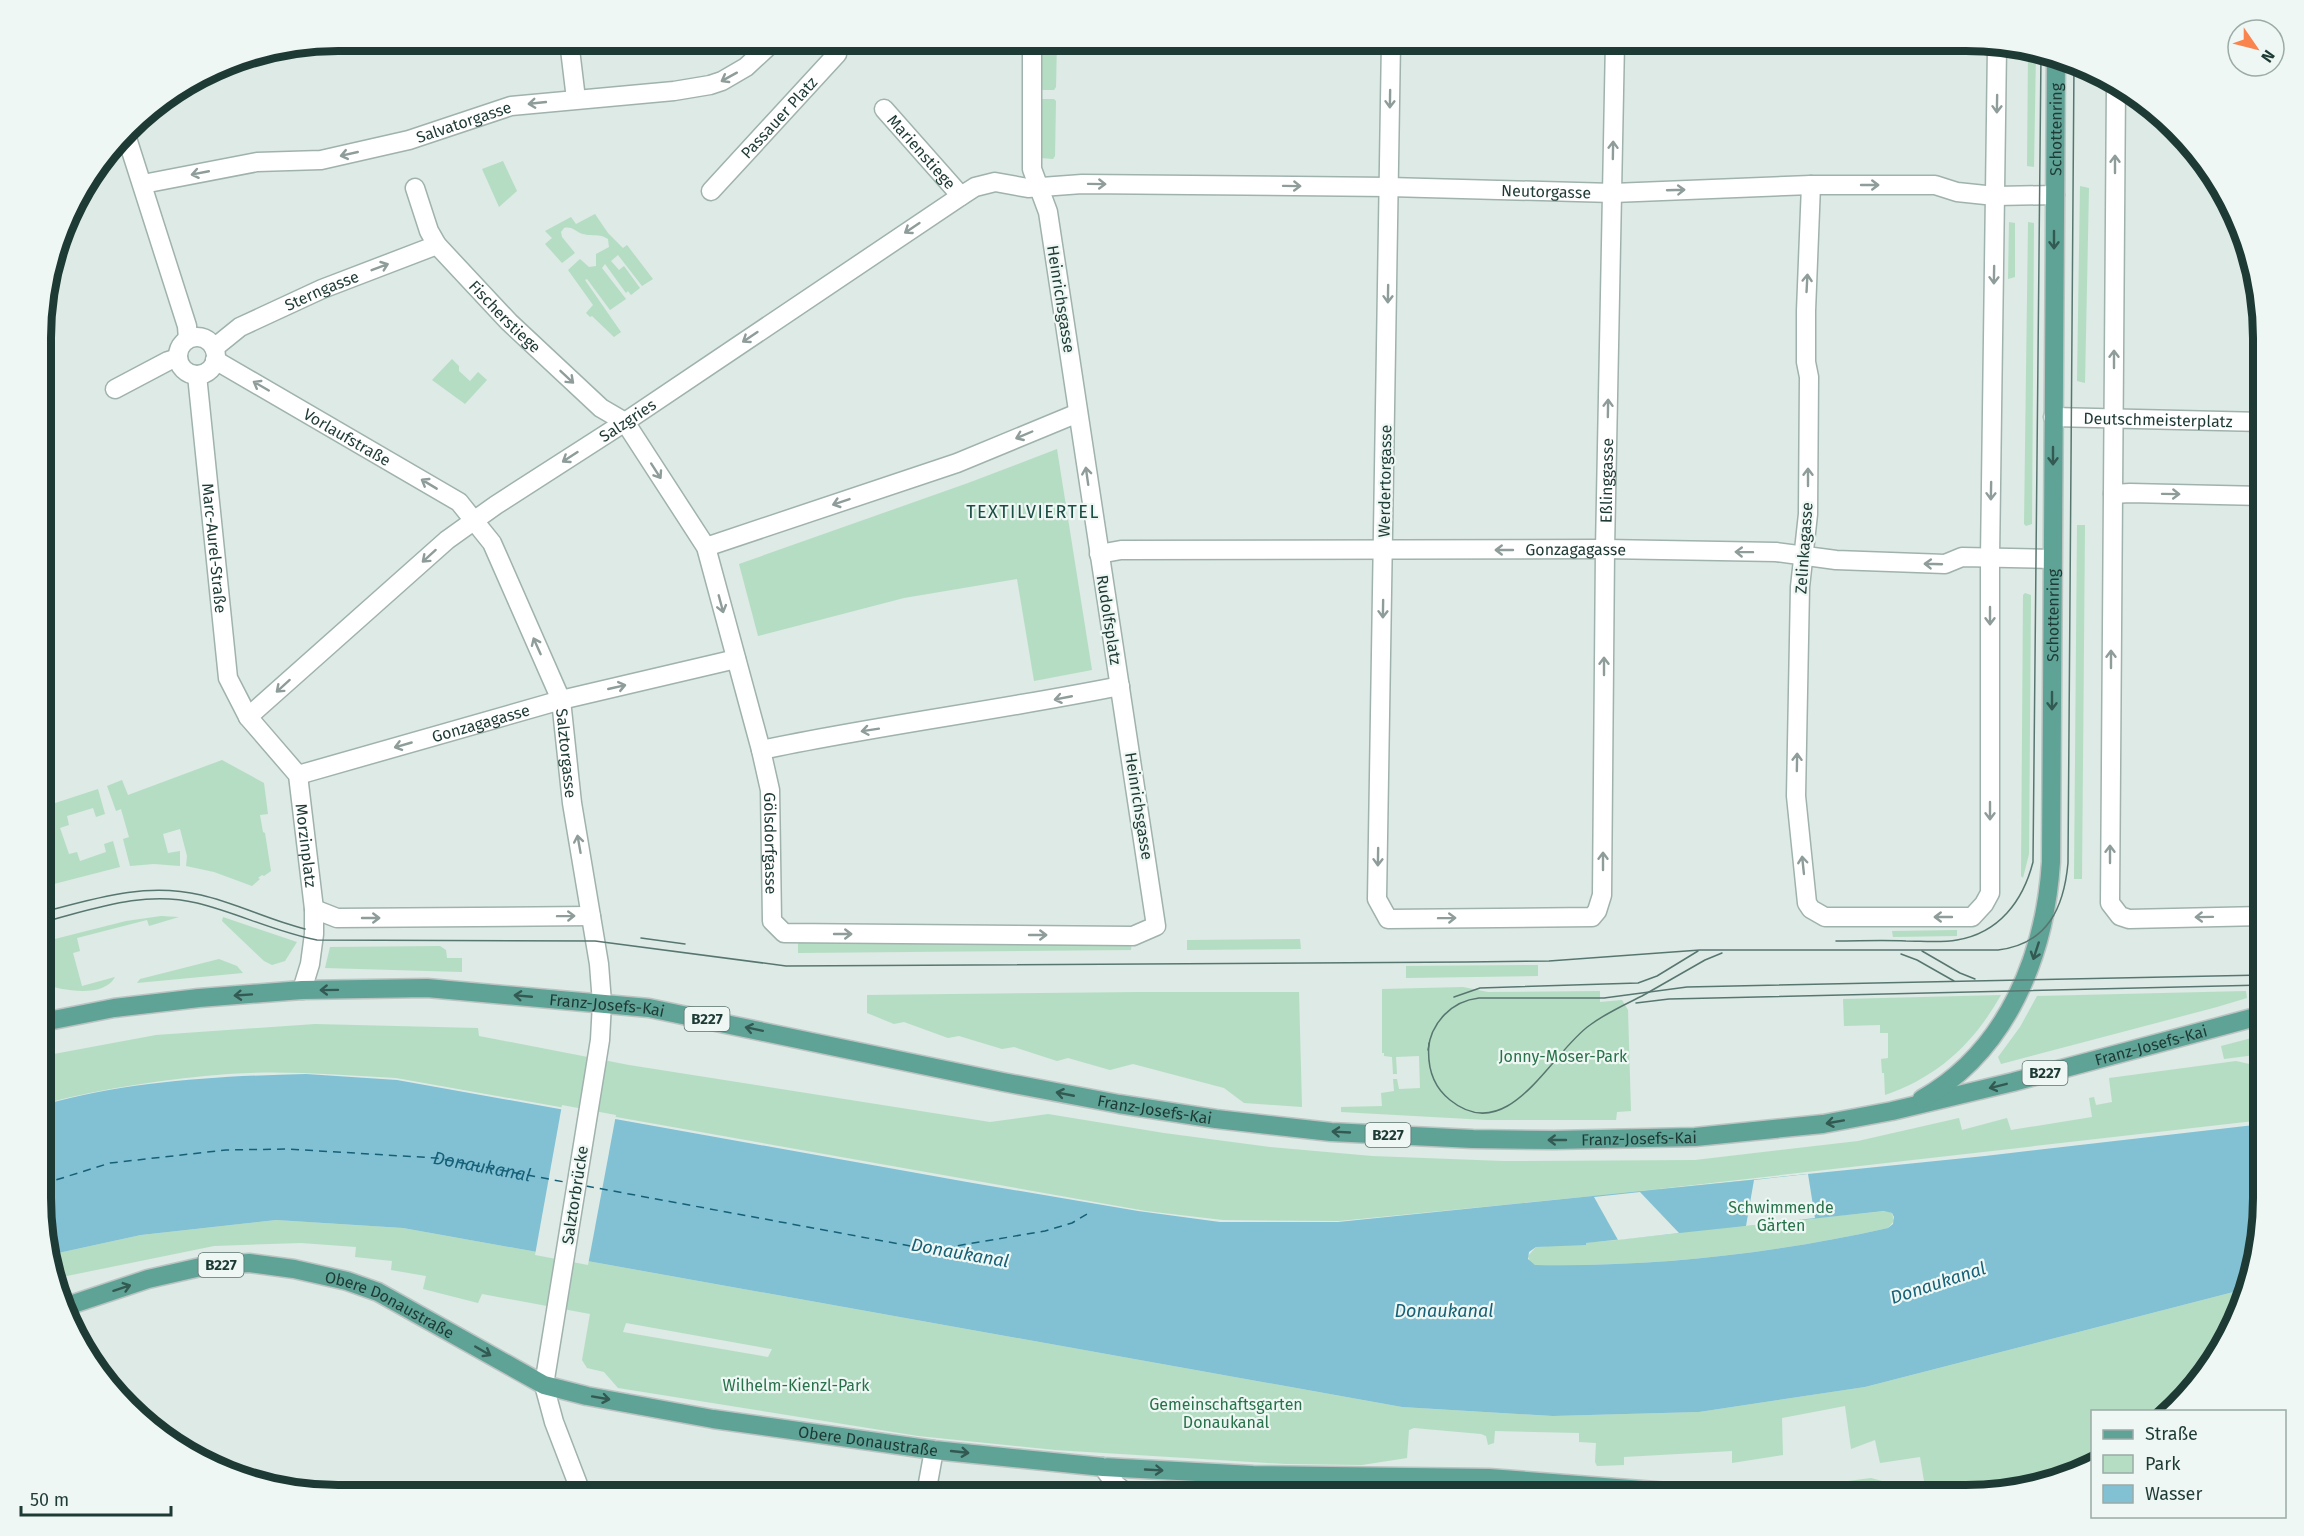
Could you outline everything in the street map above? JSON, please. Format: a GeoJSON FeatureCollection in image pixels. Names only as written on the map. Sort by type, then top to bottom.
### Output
{"type":"FeatureCollection","features":[{"type":"Feature","properties":{"kind":"main road","name":"Schottenring"},"geometry":{"type":"LineString","coordinates":[[1892,1112],[1935,1091],[1965,1068],[1986,1046],[2013,1005],[2028,972],[2039,940],[2049,894],[2056,65]]}},
{"type":"Feature","properties":{"kind":"main road","name":"Franz-Josefs-Kai"},"geometry":{"type":"LineString","coordinates":[[51,1020],[114,1008],[199,998],[302,990],[427,988],[649,1008],[1119,1104],[1216,1119],[1331,1132],[1496,1140],[1695,1137],[1823,1124],[1892,1112],[2253,1018]]}},
{"type":"Feature","properties":{"kind":"main road","name":"Obere Donaustraße"},"geometry":{"type":"LineString","coordinates":[[72,1304],[148,1279],[206,1266],[249,1263],[294,1269],[347,1281],[378,1292],[544,1386],[713,1419],[934,1450],[1103,1467],[1253,1475],[1489,1478],[1579,1485]]}},
{"type":"Feature","properties":{"kind":"street"},"geometry":{"type":"LineString","coordinates":[[570,51],[576,99]]}},
{"type":"Feature","properties":{"kind":"street","name":"Salvatorgasse"},"geometry":{"type":"LineString","coordinates":[[143,184],[257,162],[321,160],[409,140],[510,106],[710,86],[746,67],[763,51]]}},
{"type":"Feature","properties":{"kind":"street","name":"Passauer Platz"},"geometry":{"type":"LineString","coordinates":[[711,190],[837,54],[836,51]]}},
{"type":"Feature","properties":{"kind":"street","name":"Heinrichsgasse"},"geometry":{"type":"LineString","coordinates":[[1032,51],[1032,169],[1047,212],[1078,413]]}},
{"type":"Feature","properties":{"kind":"street","name":"Werdertorgasse"},"geometry":{"type":"LineString","coordinates":[[1388,919],[1377,899],[1391,51]]}},
{"type":"Feature","properties":{"kind":"street","name":"Eßlinggasse"},"geometry":{"type":"LineString","coordinates":[[1388,919],[1592,917],[1597,911],[1602,895],[1605,549],[1615,51]]}},
{"type":"Feature","properties":{"kind":"street"},"geometry":{"type":"LineString","coordinates":[[1990,558],[1997,53]]}},
{"type":"Feature","properties":{"kind":"street"},"geometry":{"type":"LineString","coordinates":[[2116,93],[2110,903],[2114,911],[2129,919],[2253,916]]}},
{"type":"Feature","properties":{"kind":"street","name":"Marienstiege"},"geometry":{"type":"LineString","coordinates":[[884,108],[961,196]]}},
{"type":"Feature","properties":{"kind":"street"},"geometry":{"type":"LineString","coordinates":[[128,142],[187,326],[188,339]]}},
{"type":"Feature","properties":{"kind":"street","name":"Salzgries"},"geometry":{"type":"LineString","coordinates":[[248,717],[447,540],[475,520],[961,196],[987,182],[1021,187],[1038,186]]}},
{"type":"Feature","properties":{"kind":"street","name":"Neutorgasse"},"geometry":{"type":"LineString","coordinates":[[1038,186],[1082,184],[1389,187],[1612,193],[1811,185],[1935,185],[1957,192],[1995,196],[2055,195]]}},
{"type":"Feature","properties":{"kind":"street","name":"Zelinkagasse"},"geometry":{"type":"LineString","coordinates":[[1811,185],[1806,311],[1806,362],[1809,377],[1808,514],[1802,556],[1796,796],[1807,903],[1811,909],[1825,917],[1972,917],[1984,904],[1989,893],[1990,558]]}},
{"type":"Feature","properties":{"kind":"street","name":"Fischerstiege"},"geometry":{"type":"LineString","coordinates":[[415,188],[429,231],[437,245],[509,322],[601,408],[625,422]]}},
{"type":"Feature","properties":{"kind":"street","name":"Sterngasse"},"geometry":{"type":"LineString","coordinates":[[215,354],[240,327],[322,289],[437,245]]}},
{"type":"Feature","properties":{"kind":"street"},"geometry":{"type":"LineString","coordinates":[[198,337],[205,339],[215,354],[209,371],[197,375],[183,370],[178,358],[178,352],[188,339],[198,337]]}},
{"type":"Feature","properties":{"kind":"street","name":"Vorlaufstraße"},"geometry":{"type":"LineString","coordinates":[[215,354],[459,502],[475,520]]}},
{"type":"Feature","properties":{"kind":"street"},"geometry":{"type":"LineString","coordinates":[[115,389],[178,358]]}},
{"type":"Feature","properties":{"kind":"street","name":"Marc-Aurel-Straße"},"geometry":{"type":"LineString","coordinates":[[197,375],[228,678],[248,717]]}},
{"type":"Feature","properties":{"kind":"street"},"geometry":{"type":"LineString","coordinates":[[706,547],[957,463],[1078,413]]}},
{"type":"Feature","properties":{"kind":"street","name":"Rudolfsplatz"},"geometry":{"type":"LineString","coordinates":[[761,750],[1120,687],[1078,413]]}},
{"type":"Feature","properties":{"kind":"street","name":"Deutschmeisterplatz"},"geometry":{"type":"LineString","coordinates":[[2053,417],[2253,422]]}},
{"type":"Feature","properties":{"kind":"street"},"geometry":{"type":"LineString","coordinates":[[625,422],[706,547],[761,750]]}},
{"type":"Feature","properties":{"kind":"street"},"geometry":{"type":"LineString","coordinates":[[2113,494],[2253,496]]}},
{"type":"Feature","properties":{"kind":"street","name":"Salztorgasse"},"geometry":{"type":"LineString","coordinates":[[475,520],[492,543],[561,700],[572,803],[599,964],[602,1004]]}},
{"type":"Feature","properties":{"kind":"street","name":"Gonzagagasse"},"geometry":{"type":"LineString","coordinates":[[1099,554],[1121,550],[1605,549],[1776,552],[1802,556],[1944,564],[1962,557],[2052,559]]}},
{"type":"Feature","properties":{"kind":"street","name":"Gonzagagasse"},"geometry":{"type":"LineString","coordinates":[[298,775],[561,700],[736,659]]}},
{"type":"Feature","properties":{"kind":"street","name":"Heinrichsgasse"},"geometry":{"type":"LineString","coordinates":[[784,933],[1133,936],[1156,926],[1120,687]]}},
{"type":"Feature","properties":{"kind":"street"},"geometry":{"type":"LineString","coordinates":[[248,717],[298,775]]}},
{"type":"Feature","properties":{"kind":"street","name":"Gölsdorfgasse"},"geometry":{"type":"LineString","coordinates":[[761,750],[770,790],[772,921],[784,933]]}},
{"type":"Feature","properties":{"kind":"street","name":"Morzinplatz"},"geometry":{"type":"LineString","coordinates":[[298,775],[315,934],[310,964],[302,990]]}},
{"type":"Feature","properties":{"kind":"street"},"geometry":{"type":"LineString","coordinates":[[314,909],[337,918],[591,916]]}},
{"type":"Feature","properties":{"kind":"street","name":"Salztorbrücke"},"geometry":{"type":"LineString","coordinates":[[544,1386],[597,1056],[602,1004]]}},
{"type":"Feature","properties":{"kind":"street"},"geometry":{"type":"LineString","coordinates":[[544,1386],[554,1422],[578,1485]]}},
{"type":"Feature","properties":{"kind":"street"},"geometry":{"type":"LineString","coordinates":[[929,1485],[934,1450]]}},
{"type":"Feature","properties":{"kind":"street"},"geometry":{"type":"LineString","coordinates":[[1103,1467],[1116,1485]]}},
{"type":"Feature","properties":{"kind":"green space"},"geometry":{"type":"Polygon","coordinates":[[[1040,51],[1057,51],[1056,87],[1054,90],[1043,90],[1040,87],[1040,51]]]}},
{"type":"Feature","properties":{"kind":"green space"},"geometry":{"type":"Polygon","coordinates":[[[2028,58],[2036,60],[2034,167],[2027,166],[2028,58]]]}},
{"type":"Feature","properties":{"kind":"green space"},"geometry":{"type":"Polygon","coordinates":[[[1041,99],[1056,101],[1055,156],[1053,159],[1040,158],[1041,99]]]}},
{"type":"Feature","properties":{"kind":"green space"},"geometry":{"type":"Polygon","coordinates":[[[503,161],[517,191],[499,207],[482,169],[503,161]]]}},
{"type":"Feature","properties":{"kind":"green space"},"geometry":{"type":"Polygon","coordinates":[[[2080,186],[2089,188],[2085,383],[2077,381],[2080,186]]]}},
{"type":"Feature","properties":{"kind":"green space"},"geometry":{"type":"Polygon","coordinates":[[[595,214],[608,233],[623,248],[627,245],[653,279],[642,286],[618,255],[611,261],[619,270],[624,266],[640,288],[631,295],[628,291],[626,293],[605,264],[602,268],[626,299],[610,310],[587,279],[585,280],[621,332],[614,337],[586,313],[593,305],[568,270],[580,259],[589,267],[596,266],[596,254],[609,247],[608,239],[564,228],[561,232],[562,237],[575,253],[562,263],[545,244],[552,238],[545,231],[571,217],[576,224],[595,214]]]}},
{"type":"Feature","properties":{"kind":"green space"},"geometry":{"type":"Polygon","coordinates":[[[2009,222],[2015,223],[2015,277],[2008,279],[2009,222]]]}},
{"type":"Feature","properties":{"kind":"green space"},"geometry":{"type":"Polygon","coordinates":[[[2028,222],[2034,223],[2032,524],[2026,526],[2024,524],[2028,222]]]}},
{"type":"Feature","properties":{"kind":"green space"},"geometry":{"type":"Polygon","coordinates":[[[452,359],[459,366],[459,371],[470,381],[478,372],[487,380],[465,404],[432,380],[452,359]]]}},
{"type":"Feature","properties":{"kind":"green space"},"geometry":{"type":"Polygon","coordinates":[[[1057,449],[1092,670],[1034,681],[1017,579],[904,598],[758,636],[739,564],[1057,449]]]}},
{"type":"Feature","properties":{"kind":"green space"},"geometry":{"type":"Polygon","coordinates":[[[2077,525],[2085,525],[2082,879],[2074,879],[2077,525]]]}},
{"type":"Feature","properties":{"kind":"green space"},"geometry":{"type":"Polygon","coordinates":[[[2025,593],[2031,595],[2029,854],[2023,878],[2021,876],[2023,595],[2025,593]]]}},
{"type":"Feature","properties":{"kind":"green space"},"geometry":{"type":"Polygon","coordinates":[[[222,760],[264,783],[268,814],[260,815],[271,871],[258,878],[260,879],[252,886],[214,872],[186,866],[187,856],[180,829],[163,834],[168,853],[180,851],[180,866],[154,864],[130,866],[123,839],[129,837],[121,809],[116,811],[107,786],[122,780],[128,795],[222,760]]]}},
{"type":"Feature","properties":{"kind":"green space"},"geometry":{"type":"Polygon","coordinates":[[[98,789],[105,814],[96,817],[93,808],[67,816],[69,825],[60,828],[69,854],[77,852],[80,861],[106,852],[104,844],[113,841],[120,867],[51,885],[51,804],[98,789]]]}},
{"type":"Feature","properties":{"kind":"green space"},"geometry":{"type":"Polygon","coordinates":[[[161,916],[179,917],[149,926],[147,920],[77,938],[80,951],[73,953],[82,986],[115,977],[109,984],[92,990],[81,991],[51,986],[51,940],[126,921],[161,916]]]}},
{"type":"Feature","properties":{"kind":"green space"},"geometry":{"type":"Polygon","coordinates":[[[223,917],[297,942],[285,961],[272,965],[264,961],[222,921],[223,917]]]}},
{"type":"Feature","properties":{"kind":"green space"},"geometry":{"type":"Polygon","coordinates":[[[1957,930],[1957,936],[1893,937],[1892,931],[1957,930]]]}},
{"type":"Feature","properties":{"kind":"green space"},"geometry":{"type":"Polygon","coordinates":[[[1300,939],[1301,949],[1187,950],[1187,940],[1300,939]]]}},
{"type":"Feature","properties":{"kind":"green space"},"geometry":{"type":"Polygon","coordinates":[[[1132,941],[1131,950],[798,953],[798,943],[1132,941]]]}},
{"type":"Feature","properties":{"kind":"green space"},"geometry":{"type":"Polygon","coordinates":[[[440,946],[446,950],[447,958],[462,958],[462,972],[325,968],[330,947],[440,946]]]}},
{"type":"Feature","properties":{"kind":"green space"},"geometry":{"type":"Polygon","coordinates":[[[219,959],[237,966],[243,973],[137,983],[140,979],[219,959]]]}},
{"type":"Feature","properties":{"kind":"green space"},"geometry":{"type":"Polygon","coordinates":[[[1538,965],[1538,976],[1406,978],[1406,966],[1538,965]]]}},
{"type":"Feature","properties":{"kind":"green space","name":"Jonny-Moser-Park"},"geometry":{"type":"Polygon","coordinates":[[[1463,987],[1488,992],[1600,991],[1600,1002],[1622,1000],[1628,1010],[1631,1111],[1617,1112],[1616,1120],[1487,1120],[1341,1112],[1341,1107],[1382,1106],[1381,1093],[1394,1091],[1393,1079],[1397,1079],[1399,1089],[1420,1088],[1419,1056],[1396,1057],[1397,1074],[1393,1074],[1392,1057],[1384,1056],[1382,1053],[1382,989],[1463,987]]]}},
{"type":"Feature","properties":{"kind":"green space"},"geometry":{"type":"Polygon","coordinates":[[[2246,991],[2247,998],[2217,1007],[2001,1064],[1998,1057],[2020,1027],[2037,996],[2246,991]]]}},
{"type":"Feature","properties":{"kind":"green space"},"geometry":{"type":"Polygon","coordinates":[[[1299,992],[1302,1107],[1244,1103],[1224,1088],[1133,1064],[1110,1070],[1068,1058],[1057,1061],[1014,1047],[1002,1049],[959,1036],[948,1038],[904,1022],[894,1024],[867,1013],[867,995],[1299,992]]]}},
{"type":"Feature","properties":{"kind":"green space"},"geometry":{"type":"Polygon","coordinates":[[[2001,995],[1979,1028],[1953,1056],[1922,1079],[1885,1095],[1881,1059],[1888,1058],[1888,1033],[1880,1033],[1880,1025],[1844,1026],[1843,999],[2001,995]]]}},
{"type":"Feature","properties":{"kind":"green space","name":"Schwimmende Gärten"},"geometry":{"type":"Polygon","coordinates":[[[315,1024],[478,1028],[479,1036],[629,1065],[990,1122],[1048,1114],[1270,1147],[1372,1156],[1503,1161],[1695,1160],[1858,1141],[1959,1118],[1962,1130],[2007,1118],[2011,1130],[2092,1117],[2089,1098],[2094,1097],[2096,1105],[2112,1102],[2109,1078],[2236,1061],[2253,1065],[2253,1121],[1641,1191],[1808,1174],[1815,1218],[1886,1211],[1892,1213],[1894,1221],[1888,1228],[1757,1252],[1624,1264],[1535,1265],[1530,1262],[1528,1256],[1536,1247],[1617,1240],[1594,1196],[1339,1221],[1223,1220],[1146,1211],[396,1078],[291,1073],[228,1074],[135,1085],[51,1102],[51,1055],[156,1035],[315,1024]]]}},
{"type":"Feature","properties":{"kind":"green space"},"geometry":{"type":"Polygon","coordinates":[[[2253,1038],[2253,1055],[2224,1059],[2221,1046],[2253,1038]]]}},
{"type":"Feature","properties":{"kind":"green space"},"geometry":{"type":"Polygon","coordinates":[[[276,1220],[403,1228],[1402,1407],[1553,1416],[1699,1412],[1865,1387],[2238,1291],[2215,1342],[2205,1358],[2182,1387],[2159,1410],[2091,1410],[2091,1456],[2058,1470],[2004,1483],[1925,1485],[1920,1457],[1880,1463],[1875,1440],[1851,1449],[1845,1406],[1782,1418],[1783,1455],[1732,1463],[1732,1451],[1624,1457],[1624,1465],[1597,1466],[1595,1462],[1596,1443],[1579,1442],[1579,1433],[1495,1431],[1494,1443],[1488,1445],[1486,1436],[1481,1434],[1414,1428],[1409,1430],[1407,1458],[1362,1465],[1286,1464],[1055,1450],[918,1436],[618,1388],[604,1372],[587,1368],[582,1360],[590,1314],[482,1294],[478,1303],[423,1289],[426,1276],[391,1270],[392,1261],[355,1257],[356,1247],[301,1243],[214,1246],[62,1277],[57,1253],[141,1235],[276,1220]],[[626,1323],[623,1332],[768,1357],[772,1349],[626,1323]]]}},
{"type":"Feature","properties":{"kind":"green space"},"geometry":{"type":"Polygon","coordinates":[[[1871,1478],[1897,1485],[1818,1485],[1871,1478]]]}},
{"type":"Feature","properties":{"kind":"water","name":"Donaukanal"},"geometry":{"type":"Polygon","coordinates":[[[306,1074],[397,1080],[967,1182],[1138,1211],[1220,1222],[1338,1222],[1985,1156],[2253,1125],[2251,1236],[2238,1291],[1865,1387],[1699,1412],[1553,1416],[1402,1407],[403,1228],[276,1220],[141,1235],[57,1253],[53,1236],[51,1198],[51,1103],[108,1090],[207,1078],[306,1074]],[[1884,1211],[1586,1243],[1586,1245],[1536,1247],[1529,1252],[1528,1259],[1535,1265],[1624,1264],[1757,1252],[1888,1228],[1893,1224],[1892,1213],[1884,1211]]]}},
{"type":"Feature","properties":{"kind":"pier"},"geometry":{"type":"Polygon","coordinates":[[[562,1105],[616,1115],[588,1265],[535,1255],[562,1105]]]}},
{"type":"Feature","properties":{"kind":"pier"},"geometry":{"type":"Polygon","coordinates":[[[1808,1174],[1815,1218],[1746,1226],[1754,1180],[1808,1174]]]}},
{"type":"Feature","properties":{"kind":"pier"},"geometry":{"type":"Polygon","coordinates":[[[1640,1192],[1679,1233],[1618,1240],[1594,1197],[1640,1192]]]}},
{"type":"Feature","properties":{"kind":"ferry route"},"geometry":{"type":"LineString","coordinates":[[51,1181],[110,1163],[226,1150],[287,1149],[436,1158],[570,1183]]}},
{"type":"Feature","properties":{"kind":"ferry route"},"geometry":{"type":"LineString","coordinates":[[586,1186],[932,1250],[1045,1231],[1072,1223],[1087,1214]]}},
{"type":"Feature","properties":{"kind":"tram line"},"geometry":{"type":"LineString","coordinates":[[1836,941],[1945,941],[1972,936],[1997,923],[2007,913],[2023,890],[2033,862],[2041,61]]}},
{"type":"Feature","properties":{"kind":"tram line"},"geometry":{"type":"LineString","coordinates":[[51,920],[119,903],[138,900],[177,900],[212,907],[317,940],[595,941],[786,966],[1549,961],[1700,950],[1998,950],[2015,946],[2029,940],[2050,921],[2062,894],[2068,863],[2074,72]]}},
{"type":"Feature","properties":{"kind":"tram line"},"geometry":{"type":"LineString","coordinates":[[51,910],[121,893],[181,891],[214,898],[305,929]]}},
{"type":"Feature","properties":{"kind":"tram line"},"geometry":{"type":"LineString","coordinates":[[641,938],[685,944]]}},
{"type":"Feature","properties":{"kind":"tram line"},"geometry":{"type":"LineString","coordinates":[[1454,997],[1480,988],[1638,983],[1657,976],[1698,951]]}},
{"type":"Feature","properties":{"kind":"tram line"},"geometry":{"type":"LineString","coordinates":[[1922,951],[1975,979]]}},
{"type":"Feature","properties":{"kind":"tram line"},"geometry":{"type":"LineString","coordinates":[[1429,1043],[1432,1074],[1444,1094],[1471,1112],[1491,1112],[1510,1104],[1528,1091],[1575,1038],[1590,1025],[1615,1009],[1722,953]]}},
{"type":"Feature","properties":{"kind":"tram line"},"geometry":{"type":"LineString","coordinates":[[1901,954],[1917,960],[1954,981]]}},
{"type":"Feature","properties":{"kind":"tram line"},"geometry":{"type":"LineString","coordinates":[[1428,1050],[1433,1030],[1444,1015],[1460,1003],[1479,998],[1604,998],[1687,987],[2253,975]]}},
{"type":"Feature","properties":{"kind":"tram line"},"geometry":{"type":"LineString","coordinates":[[1636,1003],[1669,999],[2253,985]]}},
{"type":"Feature","properties":{"kind":"district","name":"TEXTILVIERTEL"},"geometry":{"type":"Point","coordinates":[1033,512]}},
{"type":"Feature","properties":{"kind":"park label","name":"Wilhelm-Kienzl-Park"},"geometry":{"type":"Point","coordinates":[796,1385]}},
{"type":"Feature","properties":{"kind":"park label","name":"Gemeinschaftsgarten Donaukanal"},"geometry":{"type":"Point","coordinates":[1226,1413]}}]}
